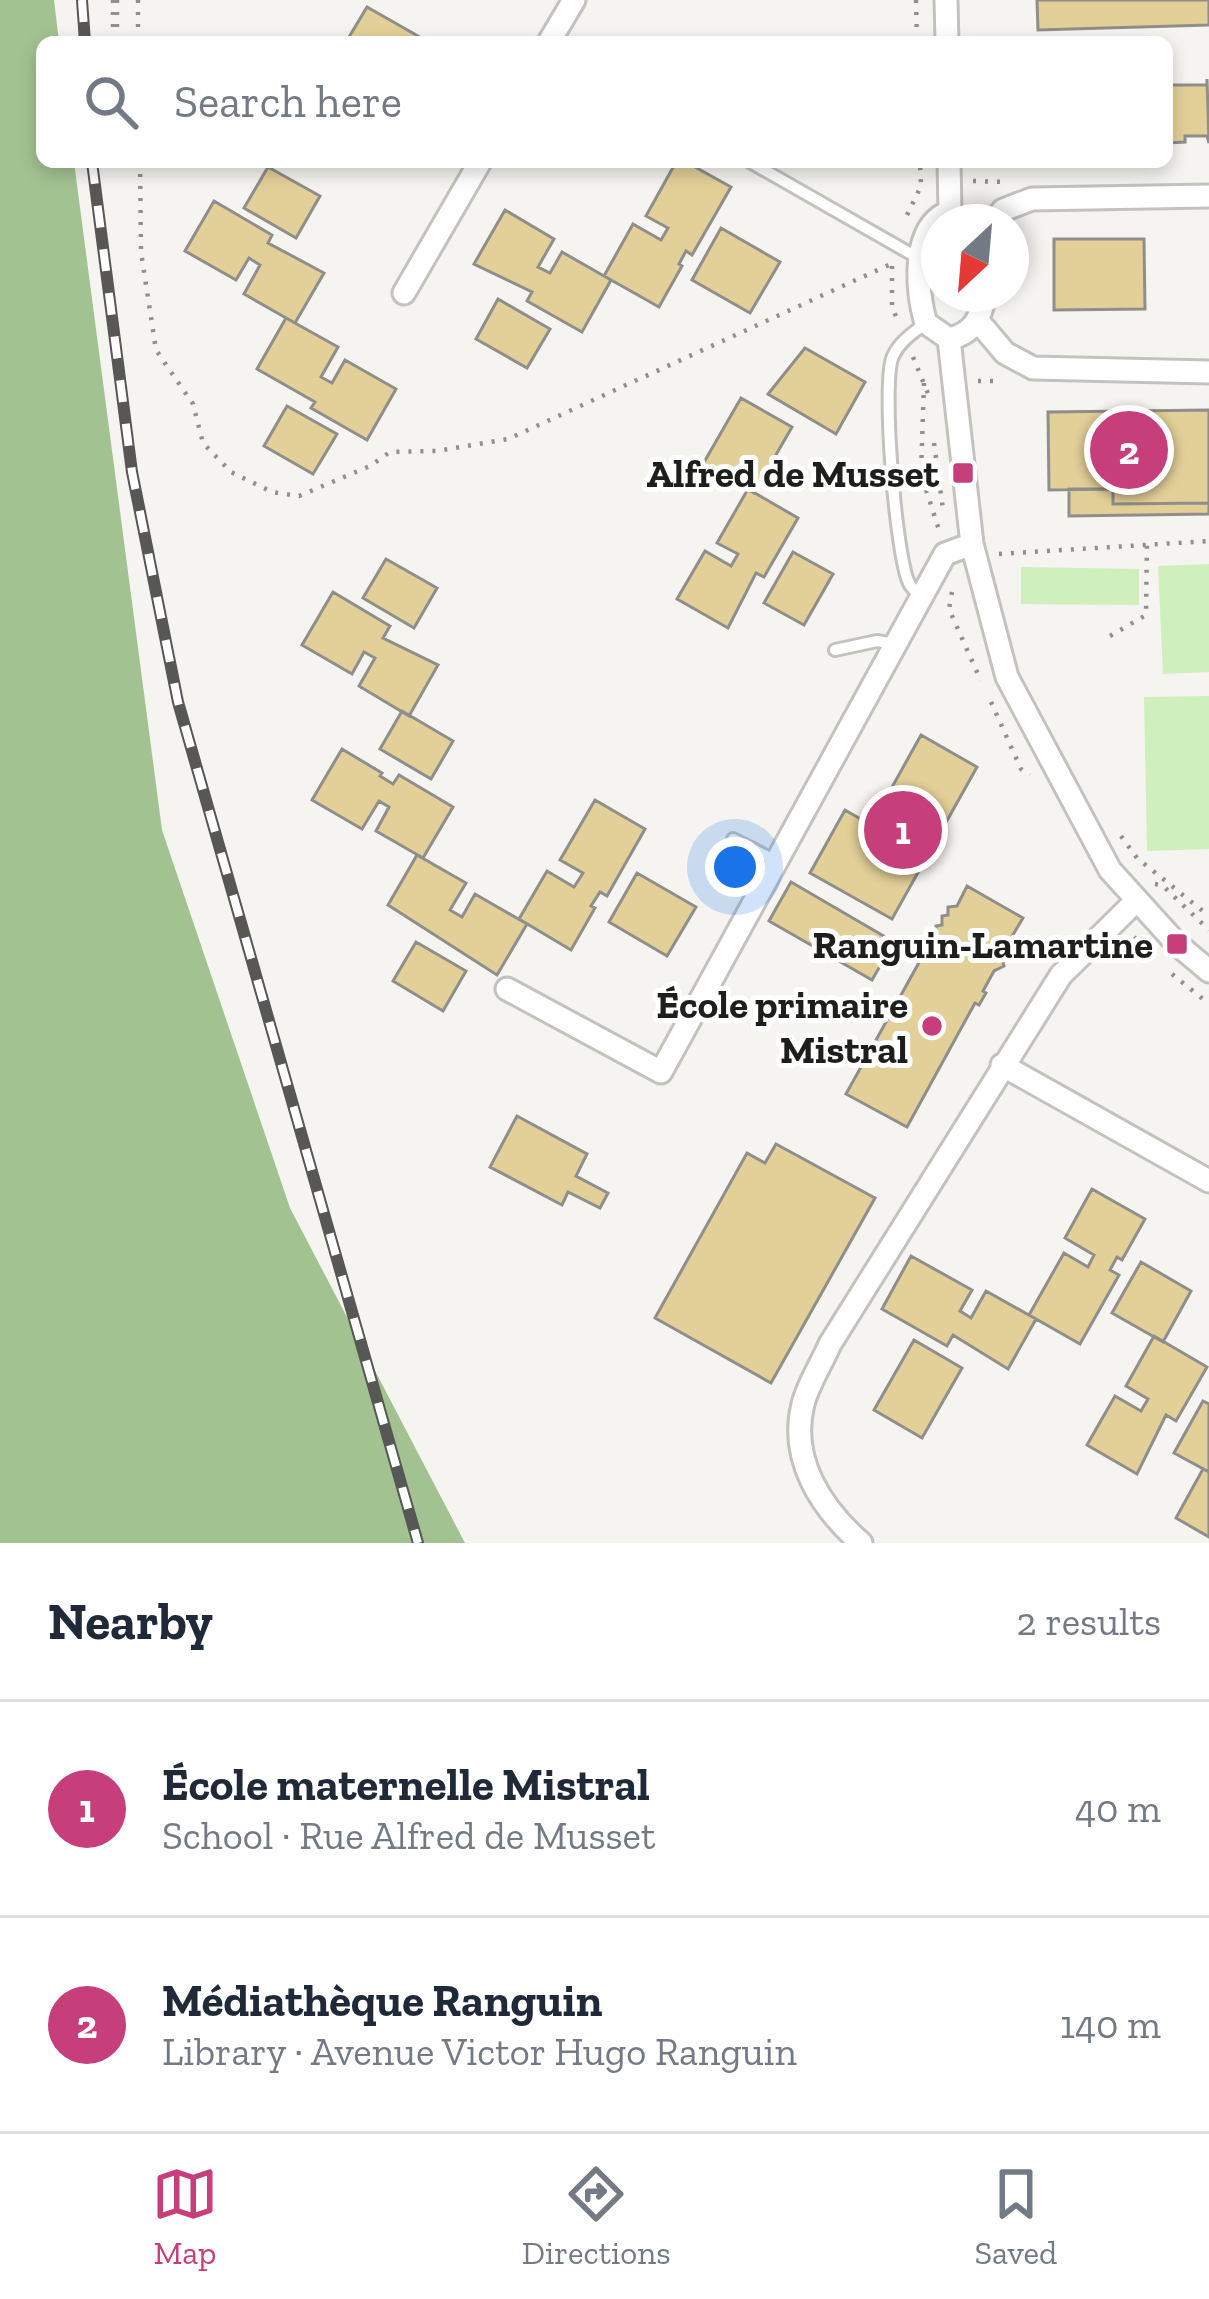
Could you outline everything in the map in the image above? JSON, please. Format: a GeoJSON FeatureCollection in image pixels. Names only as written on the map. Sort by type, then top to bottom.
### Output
{"type":"FeatureCollection","features":[{"type":"Feature","properties":{"kind":"street"},"geometry":{"type":"LineString","coordinates":[[553,36],[574,0]]}},
{"type":"Feature","properties":{"kind":"street"},"geometry":{"type":"LineString","coordinates":[[946,0],[947,36]]}},
{"type":"Feature","properties":{"kind":"street"},"geometry":{"type":"LineString","coordinates":[[404,293],[477,168]]}},
{"type":"Feature","properties":{"kind":"street"},"geometry":{"type":"LineString","coordinates":[[950,168],[957,204]]}},
{"type":"Feature","properties":{"kind":"street"},"geometry":{"type":"LineString","coordinates":[[1021,204],[1209,196]]}},
{"type":"Feature","properties":{"kind":"street"},"geometry":{"type":"LineString","coordinates":[[921,256],[926,323],[949,339],[981,550],[1007,677],[1110,870],[1136,902],[1209,971]]}},
{"type":"Feature","properties":{"kind":"street"},"geometry":{"type":"LineString","coordinates":[[949,339],[962,336],[978,321],[980,312]]}},
{"type":"Feature","properties":{"kind":"street"},"geometry":{"type":"LineString","coordinates":[[978,321],[1005,353],[1033,368],[1209,372]]}},
{"type":"Feature","properties":{"kind":"street"},"geometry":{"type":"LineString","coordinates":[[507,988],[661,1072],[945,554],[981,550]]}},
{"type":"Feature","properties":{"kind":"street"},"geometry":{"type":"LineString","coordinates":[[861,1543],[834,1520],[801,1460],[803,1404],[830,1344],[1061,975],[1136,902]]}},
{"type":"Feature","properties":{"kind":"street"},"geometry":{"type":"LineString","coordinates":[[1002,1065],[1209,1181]]}},
{"type":"Feature","properties":{"kind":"lane"},"geometry":{"type":"LineString","coordinates":[[761,168],[920,259]]}},
{"type":"Feature","properties":{"kind":"lane"},"geometry":{"type":"LineString","coordinates":[[922,597],[908,582],[900,546],[889,385],[895,352],[926,323]]}},
{"type":"Feature","properties":{"kind":"lane"},"geometry":{"type":"LineString","coordinates":[[835,650],[877,641],[894,644]]}},
{"type":"Feature","properties":{"kind":"lane"},"geometry":{"type":"LineString","coordinates":[[733,839],[778,863]]}},
{"type":"Feature","properties":{"kind":"path"},"geometry":{"type":"LineString","coordinates":[[115,0],[115,36]]}},
{"type":"Feature","properties":{"kind":"path"},"geometry":{"type":"LineString","coordinates":[[138,0],[139,36]]}},
{"type":"Feature","properties":{"kind":"path"},"geometry":{"type":"LineString","coordinates":[[916,0],[917,36]]}},
{"type":"Feature","properties":{"kind":"path"},"geometry":{"type":"LineString","coordinates":[[140,168],[141,252],[156,350],[193,404],[203,443],[232,472],[272,492],[299,496],[370,466],[390,452],[437,451],[508,440],[892,263]]}},
{"type":"Feature","properties":{"kind":"path"},"geometry":{"type":"LineString","coordinates":[[964,185],[999,182]]}},
{"type":"Feature","properties":{"kind":"path"},"geometry":{"type":"LineString","coordinates":[[911,353],[924,383],[921,473],[941,537]]}},
{"type":"Feature","properties":{"kind":"path"},"geometry":{"type":"LineString","coordinates":[[966,382],[1002,381]]}},
{"type":"Feature","properties":{"kind":"path"},"geometry":{"type":"LineString","coordinates":[[889,385],[939,383]]}},
{"type":"Feature","properties":{"kind":"path"},"geometry":{"type":"LineString","coordinates":[[981,550],[1209,541]]}},
{"type":"Feature","properties":{"kind":"path"},"geometry":{"type":"LineString","coordinates":[[1110,636],[1146,615],[1147,542]]}},
{"type":"Feature","properties":{"kind":"path"},"geometry":{"type":"LineString","coordinates":[[1120,835],[1137,858],[1209,916]]}},
{"type":"Feature","properties":{"kind":"green space"},"geometry":{"type":"Polygon","coordinates":[[[0,0],[54,0],[58,36],[36,36],[36,168],[75,168],[162,830],[290,1208],[465,1543],[0,1543],[0,0]]]}},
{"type":"Feature","properties":{"kind":"green space"},"geometry":{"type":"Polygon","coordinates":[[[1209,564],[1209,672],[1163,674],[1158,566],[1209,564]]]}},
{"type":"Feature","properties":{"kind":"green space"},"geometry":{"type":"Polygon","coordinates":[[[1021,567],[1139,569],[1139,605],[1021,604],[1021,567]]]}},
{"type":"Feature","properties":{"kind":"green space"},"geometry":{"type":"Polygon","coordinates":[[[1209,696],[1209,849],[1147,851],[1144,697],[1209,696]]]}},
{"type":"Feature","properties":{"kind":"building"},"geometry":{"type":"Polygon","coordinates":[[[1037,0],[1209,0],[1209,25],[1038,30],[1037,0]]]}},
{"type":"Feature","properties":{"kind":"building"},"geometry":{"type":"Polygon","coordinates":[[[367,7],[418,36],[350,36],[367,7]]]}},
{"type":"Feature","properties":{"kind":"building"},"geometry":{"type":"Polygon","coordinates":[[[1207,79],[1209,143],[1207,136],[1185,136],[1185,142],[1173,143],[1173,85],[1207,85],[1207,79]]]}},
{"type":"Feature","properties":{"kind":"building"},"geometry":{"type":"Polygon","coordinates":[[[267,168],[320,196],[296,238],[244,208],[267,168]]]}},
{"type":"Feature","properties":{"kind":"building"},"geometry":{"type":"Polygon","coordinates":[[[673,168],[697,168],[731,187],[692,255],[686,251],[659,307],[604,276],[633,224],[661,240],[668,228],[646,216],[673,168]]]}},
{"type":"Feature","properties":{"kind":"building"},"geometry":{"type":"Polygon","coordinates":[[[214,201],[272,235],[268,243],[324,273],[295,323],[244,294],[260,265],[249,258],[236,280],[185,251],[214,201]]]}},
{"type":"Feature","properties":{"kind":"building"},"geometry":{"type":"Polygon","coordinates":[[[505,210],[554,239],[538,267],[550,273],[562,252],[611,280],[582,332],[527,301],[532,292],[474,264],[505,210]]]}},
{"type":"Feature","properties":{"kind":"building"},"geometry":{"type":"Polygon","coordinates":[[[721,228],[780,262],[750,313],[692,280],[721,228]]]}},
{"type":"Feature","properties":{"kind":"building"},"geometry":{"type":"Polygon","coordinates":[[[1054,239],[1144,239],[1145,309],[1054,310],[1054,239]]]}},
{"type":"Feature","properties":{"kind":"building"},"geometry":{"type":"Polygon","coordinates":[[[498,299],[550,329],[527,368],[476,339],[498,299]]]}},
{"type":"Feature","properties":{"kind":"building"},"geometry":{"type":"Polygon","coordinates":[[[286,318],[338,347],[321,377],[332,383],[345,360],[396,389],[367,440],[311,408],[315,402],[257,369],[286,318]]]}},
{"type":"Feature","properties":{"kind":"building"},"geometry":{"type":"Polygon","coordinates":[[[805,348],[865,382],[836,434],[768,394],[805,348]]]}},
{"type":"Feature","properties":{"kind":"building"},"geometry":{"type":"Polygon","coordinates":[[[741,398],[792,427],[754,493],[703,464],[741,398]]]}},
{"type":"Feature","properties":{"kind":"building"},"geometry":{"type":"Polygon","coordinates":[[[287,406],[337,434],[313,474],[264,446],[287,406]]]}},
{"type":"Feature","properties":{"kind":"building"},"geometry":{"type":"Polygon","coordinates":[[[1209,410],[1209,503],[1113,504],[1113,489],[1049,490],[1048,412],[1209,410]]]}},
{"type":"Feature","properties":{"kind":"building"},"geometry":{"type":"Polygon","coordinates":[[[748,489],[798,518],[764,577],[756,573],[728,628],[677,599],[705,551],[731,566],[738,554],[717,543],[748,489]]]}},
{"type":"Feature","properties":{"kind":"building"},"geometry":{"type":"Polygon","coordinates":[[[1069,489],[1113,489],[1113,504],[1209,503],[1209,514],[1069,516],[1069,489]]]}},
{"type":"Feature","properties":{"kind":"building"},"geometry":{"type":"Polygon","coordinates":[[[793,552],[833,574],[804,625],[764,603],[793,552]]]}},
{"type":"Feature","properties":{"kind":"building"},"geometry":{"type":"Polygon","coordinates":[[[386,559],[437,588],[414,628],[363,598],[386,559]]]}},
{"type":"Feature","properties":{"kind":"building"},"geometry":{"type":"Polygon","coordinates":[[[333,592],[390,626],[383,638],[438,665],[409,716],[359,686],[375,658],[364,652],[352,674],[302,645],[333,592]]]}},
{"type":"Feature","properties":{"kind":"building"},"geometry":{"type":"Polygon","coordinates":[[[402,711],[453,741],[431,779],[380,749],[402,711]]]}},
{"type":"Feature","properties":{"kind":"building"},"geometry":{"type":"Polygon","coordinates":[[[921,735],[977,767],[892,919],[810,873],[845,810],[871,825],[921,735]]]}},
{"type":"Feature","properties":{"kind":"building"},"geometry":{"type":"Polygon","coordinates":[[[342,749],[393,784],[399,775],[453,807],[423,858],[376,831],[389,807],[379,801],[362,829],[312,800],[342,749]]]}},
{"type":"Feature","properties":{"kind":"building"},"geometry":{"type":"Polygon","coordinates":[[[595,800],[645,829],[607,896],[600,892],[591,906],[595,908],[571,950],[519,919],[547,871],[574,887],[583,873],[560,860],[595,800]]]}},
{"type":"Feature","properties":{"kind":"building"},"geometry":{"type":"Polygon","coordinates":[[[417,855],[466,883],[450,910],[462,917],[475,894],[527,924],[497,975],[388,905],[417,855]]]}},
{"type":"Feature","properties":{"kind":"building"},"geometry":{"type":"Polygon","coordinates":[[[637,873],[696,907],[667,956],[609,922],[637,873]]]}},
{"type":"Feature","properties":{"kind":"building"},"geometry":{"type":"Polygon","coordinates":[[[791,882],[894,942],[872,980],[769,921],[791,882]]]}},
{"type":"Feature","properties":{"kind":"building"},"geometry":{"type":"Polygon","coordinates":[[[967,886],[1023,918],[1011,938],[1015,946],[1002,959],[1004,966],[994,971],[986,993],[979,1005],[975,1003],[907,1127],[846,1094],[921,959],[926,961],[937,940],[936,926],[942,925],[948,907],[957,906],[967,886]]]}},
{"type":"Feature","properties":{"kind":"building"},"geometry":{"type":"Polygon","coordinates":[[[416,942],[466,971],[443,1011],[393,981],[416,942]]]}},
{"type":"Feature","properties":{"kind":"building"},"geometry":{"type":"Polygon","coordinates":[[[517,1116],[587,1154],[576,1176],[608,1193],[600,1208],[568,1192],[562,1205],[490,1167],[517,1116]]]}},
{"type":"Feature","properties":{"kind":"building"},"geometry":{"type":"Polygon","coordinates":[[[776,1144],[875,1198],[771,1383],[655,1318],[747,1153],[765,1163],[776,1144]]]}},
{"type":"Feature","properties":{"kind":"building"},"geometry":{"type":"Polygon","coordinates":[[[1092,1189],[1145,1219],[1122,1260],[1117,1257],[1110,1270],[1119,1275],[1080,1344],[1029,1315],[1064,1253],[1088,1267],[1094,1255],[1065,1238],[1092,1189]]]}},
{"type":"Feature","properties":{"kind":"building"},"geometry":{"type":"Polygon","coordinates":[[[911,1256],[972,1290],[960,1311],[971,1318],[986,1291],[1036,1319],[1008,1369],[953,1335],[947,1346],[882,1309],[911,1256]]]}},
{"type":"Feature","properties":{"kind":"building"},"geometry":{"type":"Polygon","coordinates":[[[1141,1262],[1191,1291],[1163,1342],[1112,1313],[1141,1262]]]}},
{"type":"Feature","properties":{"kind":"building"},"geometry":{"type":"Polygon","coordinates":[[[1154,1336],[1207,1367],[1176,1421],[1166,1415],[1137,1474],[1087,1445],[1115,1396],[1141,1411],[1148,1399],[1126,1386],[1154,1336]]]}},
{"type":"Feature","properties":{"kind":"building"},"geometry":{"type":"Polygon","coordinates":[[[914,1340],[962,1368],[922,1438],[874,1410],[914,1340]]]}},
{"type":"Feature","properties":{"kind":"building"},"geometry":{"type":"Polygon","coordinates":[[[1203,1401],[1209,1404],[1209,1472],[1174,1453],[1203,1401]]]}},
{"type":"Feature","properties":{"kind":"building"},"geometry":{"type":"Polygon","coordinates":[[[1203,1469],[1209,1472],[1209,1537],[1176,1518],[1203,1469]]]}},
{"type":"Feature","properties":{"kind":"railway"},"geometry":{"type":"LineString","coordinates":[[82,0],[85,36]]}},
{"type":"Feature","properties":{"kind":"railway"},"geometry":{"type":"LineString","coordinates":[[93,168],[132,472],[178,702],[418,1543]]}},
{"type":"Feature","properties":{"kind":"place","name":"Médiathèque Ranguin"},"geometry":{"type":"Point","coordinates":[1129,450]}},
{"type":"Feature","properties":{"kind":"place","name":"Alfred de Musset"},"geometry":{"type":"Point","coordinates":[963,473]}},
{"type":"Feature","properties":{"kind":"place","name":"École maternelle Mistral"},"geometry":{"type":"Point","coordinates":[903,830]}},
{"type":"Feature","properties":{"kind":"place","name":"Ranguin-Lamartine"},"geometry":{"type":"Point","coordinates":[1177,944]}},
{"type":"Feature","properties":{"kind":"place","name":"École primaire Mistral"},"geometry":{"type":"Point","coordinates":[932,1026]}}]}
